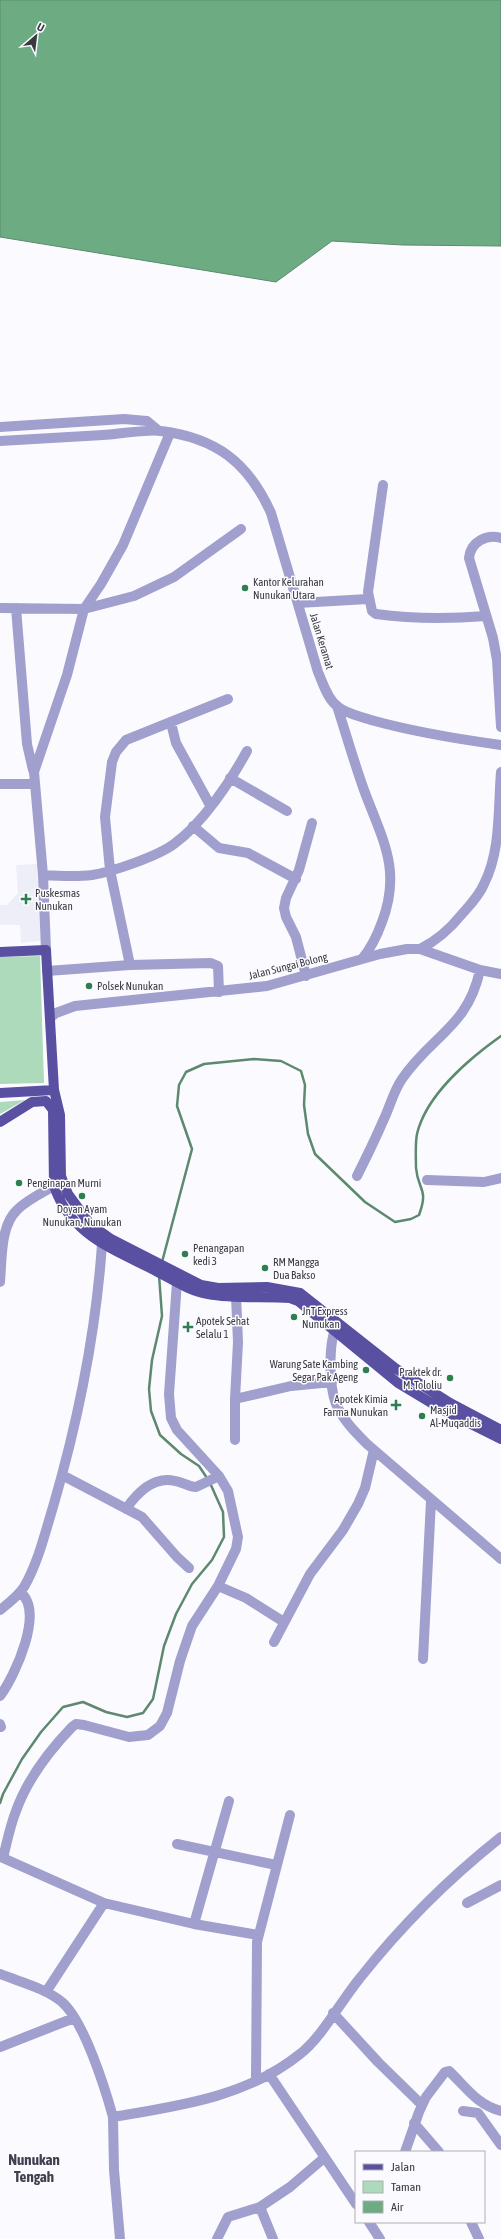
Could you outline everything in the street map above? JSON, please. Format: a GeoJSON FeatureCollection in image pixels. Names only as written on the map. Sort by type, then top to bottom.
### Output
{"type":"FeatureCollection","features":[{"type":"Feature","properties":{"kind":"main road"},"geometry":{"type":"LineString","coordinates":[[0,952],[46,950],[54,1090],[60,1115],[60,1169],[63,1184],[68,1194],[104,1240]]}},
{"type":"Feature","properties":{"kind":"main road"},"geometry":{"type":"LineString","coordinates":[[0,1093],[54,1090]]}},
{"type":"Feature","properties":{"kind":"main road"},"geometry":{"type":"LineString","coordinates":[[0,1122],[32,1102],[46,1101],[53,1110],[54,1186],[62,1204],[84,1231],[148,1262],[207,1294],[294,1299],[303,1303],[418,1383],[450,1403],[501,1430]]}},
{"type":"Feature","properties":{"kind":"main road"},"geometry":{"type":"LineString","coordinates":[[174,1277],[209,1287],[267,1287],[297,1292],[398,1383],[443,1410],[501,1439]]}},
{"type":"Feature","properties":{"kind":"street"},"geometry":{"type":"LineString","coordinates":[[0,427],[124,419],[147,421],[159,430]]}},
{"type":"Feature","properties":{"kind":"street"},"geometry":{"type":"LineString","coordinates":[[28,425],[29,439]]}},
{"type":"Feature","properties":{"kind":"street"},"geometry":{"type":"LineString","coordinates":[[0,441],[159,430]]}},
{"type":"Feature","properties":{"kind":"street","name":"Jalan Keramat"},"geometry":{"type":"LineString","coordinates":[[159,430],[201,441],[217,447],[228,454],[249,474],[263,495],[271,513],[318,672],[326,692],[337,706]]}},
{"type":"Feature","properties":{"kind":"street"},"geometry":{"type":"LineString","coordinates":[[34,772],[67,675],[84,609],[102,584],[123,545],[170,433]]}},
{"type":"Feature","properties":{"kind":"street"},"geometry":{"type":"LineString","coordinates":[[383,486],[375,533],[368,599],[372,611],[376,614],[447,618],[486,616]]}},
{"type":"Feature","properties":{"kind":"street"},"geometry":{"type":"LineString","coordinates":[[0,608],[84,609],[134,596],[174,577],[241,529]]}},
{"type":"Feature","properties":{"kind":"street"},"geometry":{"type":"LineString","coordinates":[[501,538],[494,536],[482,539],[472,548],[470,553],[470,562],[486,616],[496,660],[501,727]]}},
{"type":"Feature","properties":{"kind":"street"},"geometry":{"type":"LineString","coordinates":[[298,603],[368,599]]}},
{"type":"Feature","properties":{"kind":"street"},"geometry":{"type":"LineString","coordinates":[[16,608],[27,744],[34,772],[43,876],[46,950]]}},
{"type":"Feature","properties":{"kind":"street"},"geometry":{"type":"LineString","coordinates":[[130,965],[110,870],[105,817],[112,762],[116,752],[126,740],[228,699]]}},
{"type":"Feature","properties":{"kind":"street"},"geometry":{"type":"LineString","coordinates":[[337,706],[349,712],[388,724],[454,739],[501,745]]}},
{"type":"Feature","properties":{"kind":"street"},"geometry":{"type":"LineString","coordinates":[[337,706],[353,760],[379,825],[392,884],[388,907],[378,934],[362,959]]}},
{"type":"Feature","properties":{"kind":"street"},"geometry":{"type":"LineString","coordinates":[[171,723],[176,743],[210,805]]}},
{"type":"Feature","properties":{"kind":"street"},"geometry":{"type":"LineString","coordinates":[[43,876],[92,875],[154,854],[173,845],[193,826],[210,805],[230,778],[247,751]]}},
{"type":"Feature","properties":{"kind":"street"},"geometry":{"type":"LineString","coordinates":[[420,949],[432,943],[452,927],[476,898],[490,872],[496,840],[501,772]]}},
{"type":"Feature","properties":{"kind":"street"},"geometry":{"type":"LineString","coordinates":[[230,778],[287,811]]}},
{"type":"Feature","properties":{"kind":"street"},"geometry":{"type":"LineString","coordinates":[[0,784],[34,784]]}},
{"type":"Feature","properties":{"kind":"street"},"geometry":{"type":"LineString","coordinates":[[306,976],[296,937],[286,917],[284,908],[286,898],[296,879],[312,823]]}},
{"type":"Feature","properties":{"kind":"street"},"geometry":{"type":"LineString","coordinates":[[193,826],[219,848],[248,853],[296,879]]}},
{"type":"Feature","properties":{"kind":"street","name":"Jalan Sungai Bolong"},"geometry":{"type":"LineString","coordinates":[[50,1018],[56,1013],[75,1006],[267,986],[362,959],[391,952],[420,949],[480,970],[501,974]]}},
{"type":"Feature","properties":{"kind":"street"},"geometry":{"type":"LineString","coordinates":[[47,971],[130,965],[211,963],[218,966],[219,992]]}},
{"type":"Feature","properties":{"kind":"street"},"geometry":{"type":"LineString","coordinates":[[357,1176],[383,1121],[396,1088],[417,1060],[465,1011],[475,988],[480,970]]}},
{"type":"Feature","properties":{"kind":"street","name":"Jalan Sungai Bolong"},"geometry":{"type":"LineString","coordinates":[[49,1001],[75,1006]]}},
{"type":"Feature","properties":{"kind":"street"},"geometry":{"type":"LineString","coordinates":[[427,1180],[484,1182],[501,1178]]}},
{"type":"Feature","properties":{"kind":"street"},"geometry":{"type":"LineString","coordinates":[[0,1282],[4,1237],[11,1218],[25,1203],[54,1186]]}},
{"type":"Feature","properties":{"kind":"street"},"geometry":{"type":"LineString","coordinates":[[0,1610],[20,1592],[40,1549],[62,1475],[93,1332],[104,1240]]}},
{"type":"Feature","properties":{"kind":"street"},"geometry":{"type":"LineString","coordinates":[[174,1277],[169,1394],[171,1418],[177,1430],[218,1476],[230,1498],[238,1537],[236,1549],[218,1586],[192,1626],[180,1661],[170,1703],[160,1726],[148,1735],[129,1737],[84,1724],[76,1724],[72,1727],[50,1753],[27,1788],[16,1811],[2,1862],[104,1903],[194,1924],[258,1935]]}},
{"type":"Feature","properties":{"kind":"street"},"geometry":{"type":"LineString","coordinates":[[235,1440],[235,1399],[238,1342],[236,1296]]}},
{"type":"Feature","properties":{"kind":"street"},"geometry":{"type":"LineString","coordinates":[[336,1327],[331,1356],[332,1382],[336,1404],[341,1413],[356,1433],[374,1450],[431,1501],[501,1559]]}},
{"type":"Feature","properties":{"kind":"street"},"geometry":{"type":"LineString","coordinates":[[235,1399],[292,1386],[332,1382]]}},
{"type":"Feature","properties":{"kind":"street"},"geometry":{"type":"LineString","coordinates":[[274,1642],[310,1574],[343,1530],[358,1504],[365,1488],[374,1450]]}},
{"type":"Feature","properties":{"kind":"street"},"geometry":{"type":"LineString","coordinates":[[62,1475],[145,1520],[177,1557],[189,1568]]}},
{"type":"Feature","properties":{"kind":"street"},"geometry":{"type":"LineString","coordinates":[[126,1509],[141,1491],[161,1481],[174,1480],[198,1487],[218,1476]]}},
{"type":"Feature","properties":{"kind":"street"},"geometry":{"type":"LineString","coordinates":[[423,1659],[431,1501]]}},
{"type":"Feature","properties":{"kind":"street"},"geometry":{"type":"LineString","coordinates":[[218,1586],[246,1598],[284,1622]]}},
{"type":"Feature","properties":{"kind":"street"},"geometry":{"type":"LineString","coordinates":[[0,1696],[17,1666],[31,1614],[24,1595],[20,1592]]}},
{"type":"Feature","properties":{"kind":"street"},"geometry":{"type":"LineString","coordinates":[[194,1924],[229,1801]]}},
{"type":"Feature","properties":{"kind":"street"},"geometry":{"type":"LineString","coordinates":[[256,2080],[258,1935],[290,1815]]}},
{"type":"Feature","properties":{"kind":"street"},"geometry":{"type":"LineString","coordinates":[[113,2117],[197,2102],[269,2074],[306,2050],[360,1978],[416,1913],[501,1837]]}},
{"type":"Feature","properties":{"kind":"street"},"geometry":{"type":"LineString","coordinates":[[177,1844],[276,1865]]}},
{"type":"Feature","properties":{"kind":"street"},"geometry":{"type":"LineString","coordinates":[[467,1903],[501,1885]]}},
{"type":"Feature","properties":{"kind":"street"},"geometry":{"type":"LineString","coordinates":[[46,1992],[104,1903]]}},
{"type":"Feature","properties":{"kind":"street"},"geometry":{"type":"LineString","coordinates":[[0,1974],[46,1992],[61,2002],[74,2018],[99,2073],[113,2117],[114,2170],[120,2239]]}},
{"type":"Feature","properties":{"kind":"street"},"geometry":{"type":"LineString","coordinates":[[334,2013],[378,2062],[422,2105]]}},
{"type":"Feature","properties":{"kind":"street"},"geometry":{"type":"LineString","coordinates":[[0,2046],[74,2018]]}},
{"type":"Feature","properties":{"kind":"street"},"geometry":{"type":"LineString","coordinates":[[405,2151],[414,2123],[422,2105],[441,2074],[449,2071],[469,2094],[480,2102],[501,2111]]}},
{"type":"Feature","properties":{"kind":"street"},"geometry":{"type":"LineString","coordinates":[[269,2074],[355,2203]]}},
{"type":"Feature","properties":{"kind":"street"},"geometry":{"type":"LineString","coordinates":[[462,2111],[478,2113],[501,2145]]}},
{"type":"Feature","properties":{"kind":"street"},"geometry":{"type":"LineString","coordinates":[[414,2123],[437,2151]]}},
{"type":"Feature","properties":{"kind":"street"},"geometry":{"type":"LineString","coordinates":[[217,2239],[228,2217],[260,2207],[290,2187],[324,2158]]}},
{"type":"Feature","properties":{"kind":"street"},"geometry":{"type":"LineString","coordinates":[[260,2207],[273,2239]]}},
{"type":"Feature","properties":{"kind":"street"},"geometry":{"type":"LineString","coordinates":[[370,2223],[380,2239]]}},
{"type":"Feature","properties":{"kind":"street"},"geometry":{"type":"LineString","coordinates":[[471,2223],[479,2239]]}},
{"type":"Feature","properties":{"kind":"shaded area","name":"Puskesmas Nunukan"},"geometry":{"type":"Polygon","coordinates":[[[37,864],[41,941],[21,943],[20,925],[0,925],[0,905],[7,905],[18,893],[16,865],[37,864]]]}},
{"type":"Feature","properties":{"kind":"green space"},"geometry":{"type":"Polygon","coordinates":[[[40,956],[44,1083],[0,1084],[0,957],[40,956]]]}},
{"type":"Feature","properties":{"kind":"green space"},"geometry":{"type":"Polygon","coordinates":[[[25,1100],[0,1114],[0,1102],[25,1100]]]}},
{"type":"Feature","properties":{"kind":"water"},"geometry":{"type":"Polygon","coordinates":[[[0,0],[501,0],[501,246],[403,245],[332,241],[276,282],[0,237],[0,0]]]}},
{"type":"Feature","properties":{"kind":"waterway"},"geometry":{"type":"LineString","coordinates":[[162,1262],[192,1149],[177,1106],[179,1085],[186,1072],[204,1064],[254,1059],[281,1061],[301,1071],[305,1085],[304,1105],[308,1134],[315,1154],[365,1202],[395,1222],[411,1219],[419,1215],[422,1206],[423,1194],[416,1168],[416,1142],[422,1119],[439,1092],[463,1066],[501,1036]]}},
{"type":"Feature","properties":{"kind":"waterway"},"geometry":{"type":"LineString","coordinates":[[159,1275],[162,1316],[152,1360],[149,1389],[151,1411],[160,1435],[181,1454],[199,1466],[207,1478]]}},
{"type":"Feature","properties":{"kind":"waterway"},"geometry":{"type":"LineString","coordinates":[[0,1803],[3,1794],[22,1759],[41,1732],[63,1707],[83,1702],[106,1712],[127,1717],[143,1713],[153,1699],[164,1646],[176,1614],[192,1584],[212,1560],[224,1537],[223,1512],[210,1483]]}},
{"type":"Feature","properties":{"kind":"place","name":"Kantor Kelurahan Nunukan Utara"},"geometry":{"type":"Point","coordinates":[245,588]}},
{"type":"Feature","properties":{"kind":"place","name":"Puskesmas Nunukan"},"geometry":{"type":"Point","coordinates":[26,899]}},
{"type":"Feature","properties":{"kind":"place","name":"Polsek Nunukan"},"geometry":{"type":"Point","coordinates":[89,986]}},
{"type":"Feature","properties":{"kind":"place","name":"Penginapan Murni"},"geometry":{"type":"Point","coordinates":[19,1183]}},
{"type":"Feature","properties":{"kind":"place","name":"Doyan Ayam Nunukan, Nunukan"},"geometry":{"type":"Point","coordinates":[82,1196]}},
{"type":"Feature","properties":{"kind":"place","name":"Penangapan kedi 3"},"geometry":{"type":"Point","coordinates":[185,1254]}},
{"type":"Feature","properties":{"kind":"place","name":"RM Mangga Dua Bakso"},"geometry":{"type":"Point","coordinates":[265,1268]}},
{"type":"Feature","properties":{"kind":"place","name":"JnT Express Nunukan"},"geometry":{"type":"Point","coordinates":[294,1317]}},
{"type":"Feature","properties":{"kind":"place","name":"Apotek Sehat Selalu 1"},"geometry":{"type":"Point","coordinates":[188,1327]}},
{"type":"Feature","properties":{"kind":"place","name":"Warung Sate Kambing Segar Pak Ageng"},"geometry":{"type":"Point","coordinates":[366,1370]}},
{"type":"Feature","properties":{"kind":"place","name":"Praktek dr. M. Tololiu"},"geometry":{"type":"Point","coordinates":[450,1378]}},
{"type":"Feature","properties":{"kind":"place","name":"Apotek Kimia Farma Nunukan"},"geometry":{"type":"Point","coordinates":[396,1405]}},
{"type":"Feature","properties":{"kind":"place","name":"Masjid Al-Muqaddis"},"geometry":{"type":"Point","coordinates":[422,1416]}},
{"type":"Feature","properties":{"kind":"district","name":"Nunukan Tengah"},"geometry":{"type":"Point","coordinates":[34,2168]}}]}
